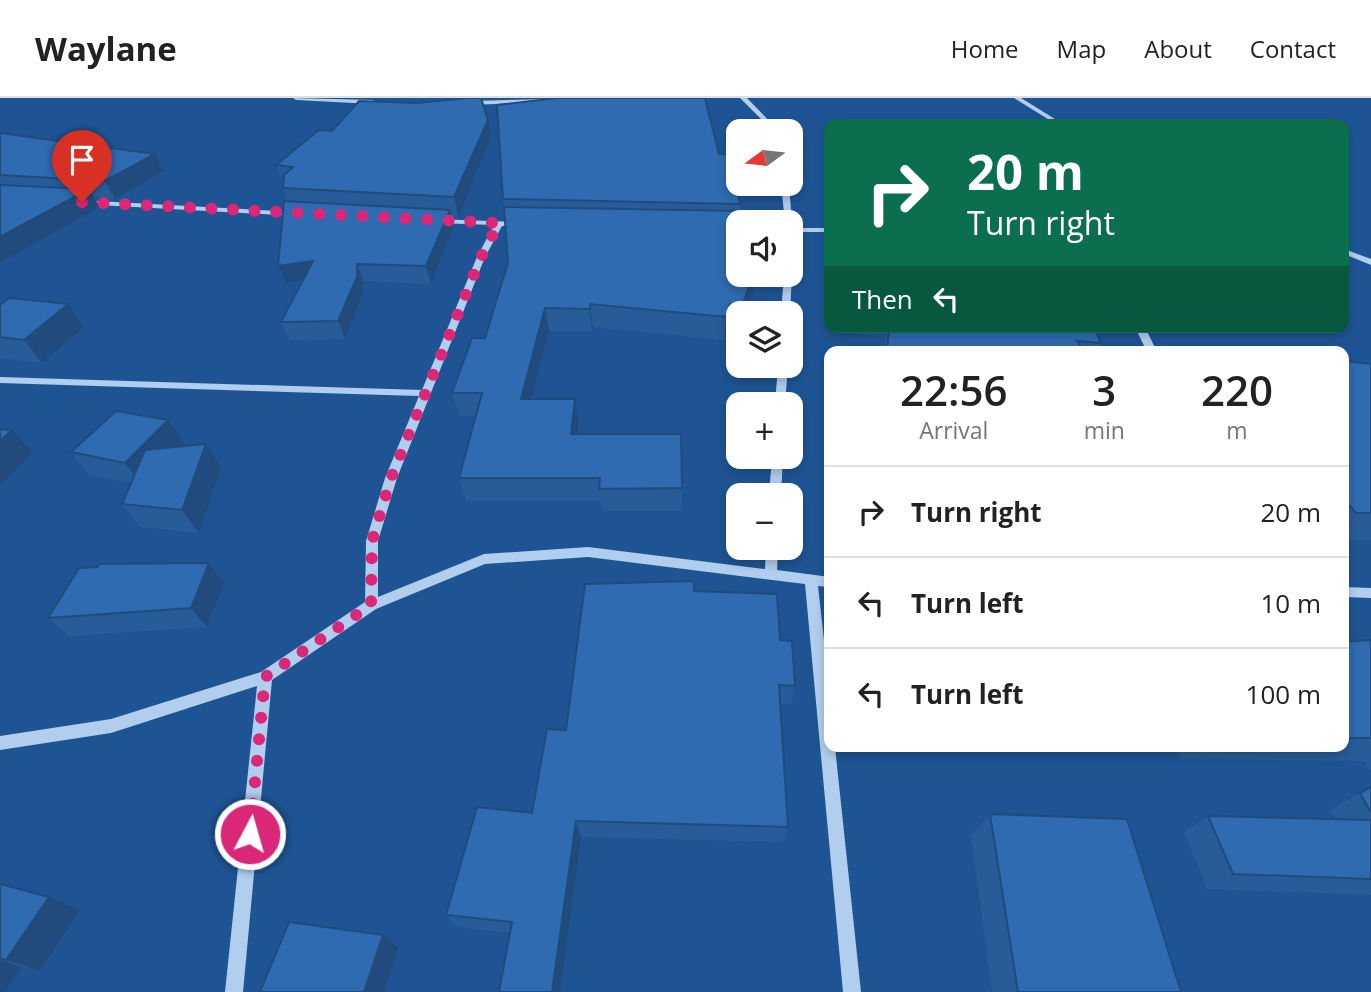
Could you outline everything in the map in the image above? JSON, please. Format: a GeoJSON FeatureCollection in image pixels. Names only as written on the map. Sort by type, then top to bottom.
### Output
{"type":"FeatureCollection","features":[{"type":"Feature","properties":{"kind":"street"},"geometry":{"type":"LineString","coordinates":[[296,98],[378,103]]}},
{"type":"Feature","properties":{"kind":"street"},"geometry":{"type":"LineString","coordinates":[[743,98],[764,119]]}},
{"type":"Feature","properties":{"kind":"street"},"geometry":{"type":"LineString","coordinates":[[1017,98],[1052,119]]}},
{"type":"Feature","properties":{"kind":"street"},"geometry":{"type":"LineString","coordinates":[[459,103],[553,101]]}},
{"type":"Feature","properties":{"kind":"street"},"geometry":{"type":"LineString","coordinates":[[69,201],[303,214]]}},
{"type":"Feature","properties":{"kind":"street"},"geometry":{"type":"LineString","coordinates":[[429,220],[526,224]]}},
{"type":"Feature","properties":{"kind":"street"},"geometry":{"type":"LineString","coordinates":[[371,605],[372,541],[391,478],[481,257],[499,223]]}},
{"type":"Feature","properties":{"kind":"street"},"geometry":{"type":"LineString","coordinates":[[803,230],[824,230]]}},
{"type":"Feature","properties":{"kind":"street"},"geometry":{"type":"LineString","coordinates":[[1349,253],[1371,262]]}},
{"type":"Feature","properties":{"kind":"street"},"geometry":{"type":"LineString","coordinates":[[0,380],[425,393]]}},
{"type":"Feature","properties":{"kind":"street"},"geometry":{"type":"LineString","coordinates":[[0,743],[111,726],[265,677],[371,605],[484,559],[588,552],[824,581]]}},
{"type":"Feature","properties":{"kind":"street"},"geometry":{"type":"LineString","coordinates":[[771,575],[772,560]]}},
{"type":"Feature","properties":{"kind":"street"},"geometry":{"type":"LineString","coordinates":[[811,580],[824,711]]}},
{"type":"Feature","properties":{"kind":"street"},"geometry":{"type":"LineString","coordinates":[[1349,592],[1371,593]]}},
{"type":"Feature","properties":{"kind":"street"},"geometry":{"type":"LineString","coordinates":[[234,992],[265,677]]}},
{"type":"Feature","properties":{"kind":"street"},"geometry":{"type":"LineString","coordinates":[[828,752],[852,992]]}},
{"type":"Feature","properties":{"kind":"building"},"geometry":{"type":"Polygon","coordinates":[[[481,98],[488,120],[454,197],[283,188],[284,175],[293,167],[276,165],[319,130],[332,131],[359,101],[417,103],[481,98]]]}},
{"type":"Feature","properties":{"kind":"building"},"geometry":{"type":"Polygon","coordinates":[[[558,98],[705,98],[719,154],[726,154],[726,196],[739,196],[740,204],[503,199],[497,105],[558,98]]]}},
{"type":"Feature","properties":{"kind":"building"},"geometry":{"type":"Polygon","coordinates":[[[0,133],[155,154],[105,181],[0,175],[0,133]]]}},
{"type":"Feature","properties":{"kind":"building"},"geometry":{"type":"Polygon","coordinates":[[[0,185],[89,189],[0,237],[0,185]]]}},
{"type":"Feature","properties":{"kind":"building"},"geometry":{"type":"Polygon","coordinates":[[[284,201],[450,210],[426,266],[357,264],[357,277],[338,321],[281,322],[313,261],[278,266],[284,201]]]}},
{"type":"Feature","properties":{"kind":"building"},"geometry":{"type":"Polygon","coordinates":[[[504,207],[726,211],[726,287],[749,287],[744,301],[726,301],[726,317],[590,304],[590,309],[545,308],[521,399],[575,399],[571,434],[681,434],[682,488],[599,489],[600,478],[459,478],[482,393],[452,393],[472,338],[485,338],[508,263],[504,207]]]}},
{"type":"Feature","properties":{"kind":"building"},"geometry":{"type":"Polygon","coordinates":[[[9,298],[68,304],[24,340],[0,337],[0,305],[9,298]]]}},
{"type":"Feature","properties":{"kind":"building"},"geometry":{"type":"Polygon","coordinates":[[[889,333],[1097,333],[1101,343],[1077,341],[1081,346],[887,346],[889,333]]]}},
{"type":"Feature","properties":{"kind":"building"},"geometry":{"type":"Polygon","coordinates":[[[1349,362],[1371,364],[1371,513],[1356,513],[1349,505],[1349,362]]]}},
{"type":"Feature","properties":{"kind":"building"},"geometry":{"type":"Polygon","coordinates":[[[116,411],[168,420],[125,463],[71,452],[116,411]]]}},
{"type":"Feature","properties":{"kind":"building"},"geometry":{"type":"Polygon","coordinates":[[[0,429],[12,430],[0,441],[0,429]]]}},
{"type":"Feature","properties":{"kind":"building"},"geometry":{"type":"Polygon","coordinates":[[[206,444],[182,510],[122,504],[145,450],[206,444]]]}},
{"type":"Feature","properties":{"kind":"building"},"geometry":{"type":"Polygon","coordinates":[[[209,563],[191,608],[48,618],[79,568],[98,567],[99,564],[209,563]]]}},
{"type":"Feature","properties":{"kind":"building"},"geometry":{"type":"Polygon","coordinates":[[[694,581],[694,591],[777,594],[780,640],[792,641],[795,686],[779,685],[788,827],[576,821],[552,992],[499,992],[512,922],[446,915],[477,807],[532,813],[547,729],[566,730],[585,584],[694,581]]]}},
{"type":"Feature","properties":{"kind":"building"},"geometry":{"type":"Polygon","coordinates":[[[1371,640],[1371,738],[1349,738],[1349,642],[1371,640]]]}},
{"type":"Feature","properties":{"kind":"building"},"geometry":{"type":"Polygon","coordinates":[[[1371,787],[1371,813],[1360,793],[1371,787]]]}},
{"type":"Feature","properties":{"kind":"building"},"geometry":{"type":"Polygon","coordinates":[[[990,814],[1127,819],[1181,992],[1018,992],[990,814]]]}},
{"type":"Feature","properties":{"kind":"building"},"geometry":{"type":"Polygon","coordinates":[[[1208,816],[1371,820],[1371,879],[1233,874],[1208,816]]]}},
{"type":"Feature","properties":{"kind":"building"},"geometry":{"type":"Polygon","coordinates":[[[0,884],[49,897],[6,960],[0,958],[0,884]]]}},
{"type":"Feature","properties":{"kind":"building"},"geometry":{"type":"Polygon","coordinates":[[[289,922],[383,935],[364,992],[260,992],[289,922]]]}},
{"type":"Feature","properties":{"kind":"route"},"geometry":{"type":"LineString","coordinates":[[82,202],[499,223],[481,257],[391,478],[372,541],[371,605],[265,677],[250,834]]}}]}
